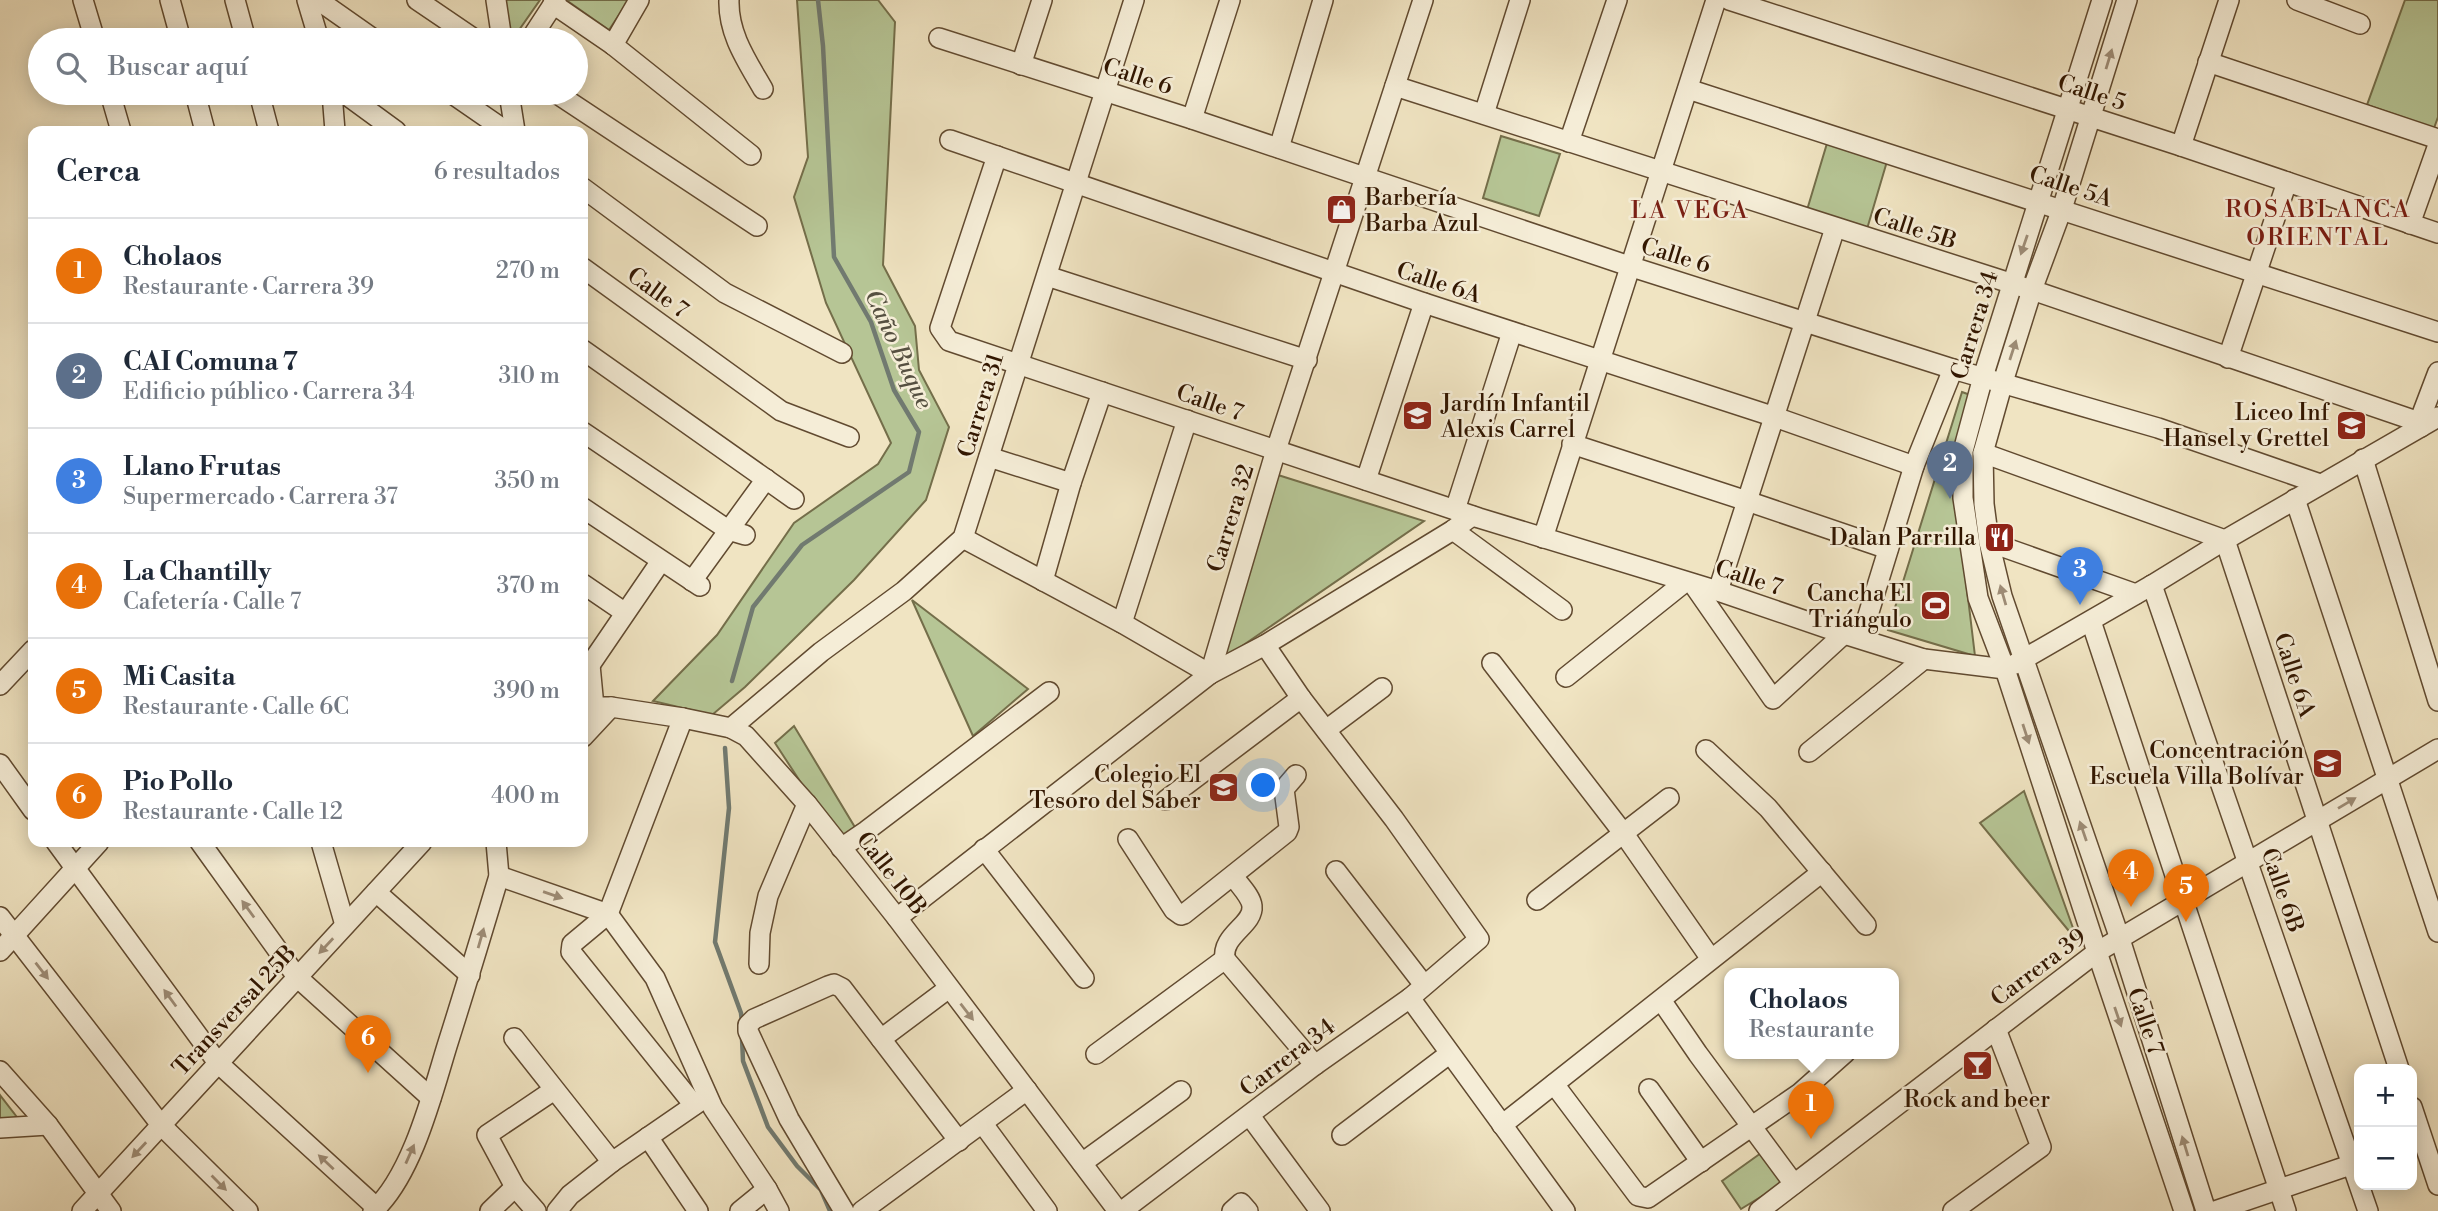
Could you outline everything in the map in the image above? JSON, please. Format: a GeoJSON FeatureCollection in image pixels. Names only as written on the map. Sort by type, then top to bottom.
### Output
{"type":"FeatureCollection","features":[{"type":"Feature","properties":{"kind":"street"},"geometry":{"type":"LineString","coordinates":[[83,0],[91,28]]}},
{"type":"Feature","properties":{"kind":"street"},"geometry":{"type":"LineString","coordinates":[[170,0],[178,28]]}},
{"type":"Feature","properties":{"kind":"street"},"geometry":{"type":"LineString","coordinates":[[235,0],[243,28]]}},
{"type":"Feature","properties":{"kind":"street"},"geometry":{"type":"LineString","coordinates":[[307,0],[315,28]]}},
{"type":"Feature","properties":{"kind":"street"},"geometry":{"type":"LineString","coordinates":[[318,0],[358,28]]}},
{"type":"Feature","properties":{"kind":"street"},"geometry":{"type":"LineString","coordinates":[[417,0],[458,28]]}},
{"type":"Feature","properties":{"kind":"street"},"geometry":{"type":"LineString","coordinates":[[496,0],[500,28]]}},
{"type":"Feature","properties":{"kind":"street"},"geometry":{"type":"LineString","coordinates":[[613,45],[639,0]]}},
{"type":"Feature","properties":{"kind":"street"},"geometry":{"type":"LineString","coordinates":[[729,0],[736,43],[763,89]]}},
{"type":"Feature","properties":{"kind":"street"},"geometry":{"type":"LineString","coordinates":[[1021,65],[1042,0]]}},
{"type":"Feature","properties":{"kind":"street","name":"Carrera 31"},"geometry":{"type":"LineString","coordinates":[[963,538],[1134,0]]}},
{"type":"Feature","properties":{"kind":"street"},"geometry":{"type":"LineString","coordinates":[[1192,119],[1230,0]]}},
{"type":"Feature","properties":{"kind":"street"},"geometry":{"type":"LineString","coordinates":[[1279,148],[1323,0]]}},
{"type":"Feature","properties":{"kind":"street","name":"Carrera 32"},"geometry":{"type":"LineString","coordinates":[[1210,674],[1276,450],[1336,273],[1422,0]]}},
{"type":"Feature","properties":{"kind":"street"},"geometry":{"type":"LineString","coordinates":[[1484,114],[1520,0]]}},
{"type":"Feature","properties":{"kind":"street"},"geometry":{"type":"LineString","coordinates":[[1569,142],[1617,0]]}},
{"type":"Feature","properties":{"kind":"street"},"geometry":{"type":"LineString","coordinates":[[1543,538],[1716,0]]}},
{"type":"Feature","properties":{"kind":"street","name":"Calle 5"},"geometry":{"type":"LineString","coordinates":[[1729,0],[2181,146],[2438,233]]}},
{"type":"Feature","properties":{"kind":"street","name":"Carrera 34"},"geometry":{"type":"LineString","coordinates":[[2005,669],[1978,598],[1963,498],[1963,451],[2011,284],[2102,0]]}},
{"type":"Feature","properties":{"kind":"street","name":"Carrera 34"},"geometry":{"type":"LineString","coordinates":[[2025,660],[2002,596],[1989,542],[1983,453],[2032,290],[2062,209],[2127,0]]}},
{"type":"Feature","properties":{"kind":"street"},"geometry":{"type":"LineString","coordinates":[[2181,146],[2229,0]]}},
{"type":"Feature","properties":{"kind":"street"},"geometry":{"type":"LineString","coordinates":[[2297,0],[2360,24]]}},
{"type":"Feature","properties":{"kind":"street"},"geometry":{"type":"LineString","coordinates":[[538,28],[554,2],[613,45],[751,155]]}},
{"type":"Feature","properties":{"kind":"street","name":"Calle 6"},"geometry":{"type":"LineString","coordinates":[[939,38],[1192,119],[1629,266],[1953,369],[2158,428],[2320,484]]}},
{"type":"Feature","properties":{"kind":"street"},"geometry":{"type":"LineString","coordinates":[[2208,62],[2438,139]]}},
{"type":"Feature","properties":{"kind":"street","name":"Calle 5B"},"geometry":{"type":"LineString","coordinates":[[1395,86],[2032,290],[2430,424]]}},
{"type":"Feature","properties":{"kind":"street","name":"Calle 5A"},"geometry":{"type":"LineString","coordinates":[[1688,89],[2438,332]]}},
{"type":"Feature","properties":{"kind":"street"},"geometry":{"type":"LineString","coordinates":[[113,105],[120,126]]}},
{"type":"Feature","properties":{"kind":"street"},"geometry":{"type":"LineString","coordinates":[[198,105],[204,126]]}},
{"type":"Feature","properties":{"kind":"street"},"geometry":{"type":"LineString","coordinates":[[262,105],[268,126]]}},
{"type":"Feature","properties":{"kind":"street"},"geometry":{"type":"LineString","coordinates":[[333,105],[335,126]]}},
{"type":"Feature","properties":{"kind":"street"},"geometry":{"type":"LineString","coordinates":[[360,105],[389,126]]}},
{"type":"Feature","properties":{"kind":"street"},"geometry":{"type":"LineString","coordinates":[[468,105],[499,126]]}},
{"type":"Feature","properties":{"kind":"street"},"geometry":{"type":"LineString","coordinates":[[511,105],[514,126]]}},
{"type":"Feature","properties":{"kind":"street"},"geometry":{"type":"LineString","coordinates":[[574,105],[757,226]]}},
{"type":"Feature","properties":{"kind":"street","name":"Calle 6A"},"geometry":{"type":"LineString","coordinates":[[950,140],[1424,303],[1774,417],[1914,466]]}},
{"type":"Feature","properties":{"kind":"street"},"geometry":{"type":"LineString","coordinates":[[2410,224],[2438,145]]}},
{"type":"Feature","properties":{"kind":"street","name":"Calle 7"},"geometry":{"type":"LineString","coordinates":[[996,156],[940,328],[949,341],[1464,513],[1718,591],[1924,659],[2005,669],[2096,952],[2185,1211]]}},
{"type":"Feature","properties":{"kind":"street"},"geometry":{"type":"LineString","coordinates":[[2228,358],[2287,182]]}},
{"type":"Feature","properties":{"kind":"street"},"geometry":{"type":"LineString","coordinates":[[588,192],[725,293],[842,353]]}},
{"type":"Feature","properties":{"kind":"street"},"geometry":{"type":"LineString","coordinates":[[1718,591],[1835,228]]}},
{"type":"Feature","properties":{"kind":"street","name":"Calle 7"},"geometry":{"type":"LineString","coordinates":[[588,272],[781,411],[849,437]]}},
{"type":"Feature","properties":{"kind":"street"},"geometry":{"type":"LineString","coordinates":[[1047,276],[1307,360]]}},
{"type":"Feature","properties":{"kind":"street"},"geometry":{"type":"LineString","coordinates":[[1366,480],[1424,303]]}},
{"type":"Feature","properties":{"kind":"street"},"geometry":{"type":"LineString","coordinates":[[898,918],[1210,674],[1265,645],[1453,530],[1464,513],[1512,332]]}},
{"type":"Feature","properties":{"kind":"street"},"geometry":{"type":"LineString","coordinates":[[588,354],[794,499]]}},
{"type":"Feature","properties":{"kind":"street"},"geometry":{"type":"LineString","coordinates":[[1566,677],[1689,583],[1773,699],[1853,636],[1888,550],[1914,466],[1953,369]]}},
{"type":"Feature","properties":{"kind":"street"},"geometry":{"type":"LineString","coordinates":[[2005,669],[2025,660],[2363,459],[2430,424],[2438,372]]}},
{"type":"Feature","properties":{"kind":"street"},"geometry":{"type":"LineString","coordinates":[[1043,581],[1102,392]]}},
{"type":"Feature","properties":{"kind":"street"},"geometry":{"type":"LineString","coordinates":[[1122,623],[1187,420]]}},
{"type":"Feature","properties":{"kind":"street"},"geometry":{"type":"LineString","coordinates":[[588,435],[736,533]]}},
{"type":"Feature","properties":{"kind":"street"},"geometry":{"type":"LineString","coordinates":[[1572,444],[1888,550]]}},
{"type":"Feature","properties":{"kind":"street"},"geometry":{"type":"LineString","coordinates":[[1983,453],[2225,540]]}},
{"type":"Feature","properties":{"kind":"street"},"geometry":{"type":"LineString","coordinates":[[989,457],[1072,483]]}},
{"type":"Feature","properties":{"kind":"street"},"geometry":{"type":"LineString","coordinates":[[2363,459],[2438,701]]}},
{"type":"Feature","properties":{"kind":"street"},"geometry":{"type":"LineString","coordinates":[[588,511],[696,583],[736,533],[766,479]]}},
{"type":"Feature","properties":{"kind":"street"},"geometry":{"type":"LineString","coordinates":[[2295,499],[2388,779],[2433,901],[2438,932]]}},
{"type":"Feature","properties":{"kind":"street"},"geometry":{"type":"LineString","coordinates":[[1453,530],[1562,610]]}},
{"type":"Feature","properties":{"kind":"street"},"geometry":{"type":"LineString","coordinates":[[731,728],[821,652],[904,591],[963,538],[1122,623],[1210,674]]}},
{"type":"Feature","properties":{"kind":"street","name":"Calle 6A"},"geometry":{"type":"LineString","coordinates":[[2225,540],[2397,1064]]}},
{"type":"Feature","properties":{"kind":"street"},"geometry":{"type":"LineString","coordinates":[[1989,542],[2144,589]]}},
{"type":"Feature","properties":{"kind":"street"},"geometry":{"type":"LineString","coordinates":[[588,660],[661,561]]}},
{"type":"Feature","properties":{"kind":"street"},"geometry":{"type":"LineString","coordinates":[[588,587],[624,612]]}},
{"type":"Feature","properties":{"kind":"street","name":"Calle 6B"},"geometry":{"type":"LineString","coordinates":[[2144,589],[2248,863],[2354,1157]]}},
{"type":"Feature","properties":{"kind":"street"},"geometry":{"type":"LineString","coordinates":[[2091,621],[2286,1211]]}},
{"type":"Feature","properties":{"kind":"street"},"geometry":{"type":"LineString","coordinates":[[1265,645],[1326,730],[1382,688]]}},
{"type":"Feature","properties":{"kind":"street"},"geometry":{"type":"LineString","coordinates":[[0,685],[28,655]]}},
{"type":"Feature","properties":{"kind":"street"},"geometry":{"type":"LineString","coordinates":[[1809,752],[1924,659]]}},
{"type":"Feature","properties":{"kind":"street","name":"Calle 7"},"geometry":{"type":"LineString","coordinates":[[2025,660],[2120,939],[2206,1211]]}},
{"type":"Feature","properties":{"kind":"street"},"geometry":{"type":"LineString","coordinates":[[1492,663],[1623,834],[1711,960]]}},
{"type":"Feature","properties":{"kind":"street"},"geometry":{"type":"LineString","coordinates":[[588,672],[596,709],[588,726]]}},
{"type":"Feature","properties":{"kind":"street"},"geometry":{"type":"LineString","coordinates":[[841,848],[1049,692]]}},
{"type":"Feature","properties":{"kind":"street"},"geometry":{"type":"LineString","coordinates":[[1166,800],[1301,698]]}},
{"type":"Feature","properties":{"kind":"street","name":"Calle 10B"},"geometry":{"type":"LineString","coordinates":[[596,709],[683,718],[731,728],[746,736],[759,748],[898,918],[1120,1211]]}},
{"type":"Feature","properties":{"kind":"street"},"geometry":{"type":"LineString","coordinates":[[683,718],[608,914],[572,944],[571,952],[701,1100],[713,1108],[779,1211]]}},
{"type":"Feature","properties":{"kind":"street","name":"Carrera 34"},"geometry":{"type":"LineString","coordinates":[[1120,1211],[1417,992],[1479,939],[1326,730]]}},
{"type":"Feature","properties":{"kind":"street","name":"Carrera 39"},"geometry":{"type":"LineString","coordinates":[[1759,1211],[2096,952],[2438,749]]}},
{"type":"Feature","properties":{"kind":"street"},"geometry":{"type":"LineString","coordinates":[[1706,750],[1768,808],[1866,925]]}},
{"type":"Feature","properties":{"kind":"street"},"geometry":{"type":"LineString","coordinates":[[0,764],[28,803]]}},
{"type":"Feature","properties":{"kind":"street"},"geometry":{"type":"LineString","coordinates":[[1128,839],[1174,910],[1181,915],[1234,877],[1287,832],[1289,827],[1284,789],[1296,775]]}},
{"type":"Feature","properties":{"kind":"street"},"geometry":{"type":"LineString","coordinates":[[1538,900],[1669,798]]}},
{"type":"Feature","properties":{"kind":"street"},"geometry":{"type":"LineString","coordinates":[[759,964],[760,933],[768,896],[807,804]]}},
{"type":"Feature","properties":{"kind":"street"},"geometry":{"type":"LineString","coordinates":[[60,847],[218,1063],[375,1210],[403,1168],[431,1098],[499,876],[496,847]]}},
{"type":"Feature","properties":{"kind":"street"},"geometry":{"type":"LineString","coordinates":[[0,951],[95,847]]}},
{"type":"Feature","properties":{"kind":"street"},"geometry":{"type":"LineString","coordinates":[[204,847],[297,977],[431,1098]]}},
{"type":"Feature","properties":{"kind":"street"},"geometry":{"type":"LineString","coordinates":[[322,847],[345,925]]}},
{"type":"Feature","properties":{"kind":"street","name":"Transversal 25B"},"geometry":{"type":"LineString","coordinates":[[82,1211],[376,892],[414,847]]}},
{"type":"Feature","properties":{"kind":"street"},"geometry":{"type":"LineString","coordinates":[[984,849],[1084,978]]}},
{"type":"Feature","properties":{"kind":"street"},"geometry":{"type":"LineString","coordinates":[[1336,871],[1417,992],[1449,1054],[1565,1211]]}},
{"type":"Feature","properties":{"kind":"street"},"geometry":{"type":"LineString","coordinates":[[1502,1125],[1822,872]]}},
{"type":"Feature","properties":{"kind":"street"},"geometry":{"type":"LineString","coordinates":[[499,876],[608,914],[655,978],[685,1049],[701,1100]]}},
{"type":"Feature","properties":{"kind":"street"},"geometry":{"type":"LineString","coordinates":[[1234,877],[1252,903],[1252,909],[1225,945],[1225,959],[1315,1065]]}},
{"type":"Feature","properties":{"kind":"street"},"geometry":{"type":"LineString","coordinates":[[376,892],[470,975]]}},
{"type":"Feature","properties":{"kind":"street"},"geometry":{"type":"LineString","coordinates":[[0,917],[161,1125],[248,1211]]}},
{"type":"Feature","properties":{"kind":"street"},"geometry":{"type":"LineString","coordinates":[[1096,1054],[1225,959]]}},
{"type":"Feature","properties":{"kind":"street"},"geometry":{"type":"LineString","coordinates":[[844,1211],[789,1119],[748,1031],[748,1026],[754,1019],[828,986],[838,985],[959,1141]]}},
{"type":"Feature","properties":{"kind":"street"},"geometry":{"type":"LineString","coordinates":[[881,1039],[949,988]]}},
{"type":"Feature","properties":{"kind":"street"},"geometry":{"type":"LineString","coordinates":[[1661,1000],[1794,1184]]}},
{"type":"Feature","properties":{"kind":"street"},"geometry":{"type":"LineString","coordinates":[[1953,1211],[2041,1147],[1996,1029]]}},
{"type":"Feature","properties":{"kind":"street"},"geometry":{"type":"LineString","coordinates":[[514,1038],[612,1162]]}},
{"type":"Feature","properties":{"kind":"street"},"geometry":{"type":"LineString","coordinates":[[1342,1135],[1449,1054]]}},
{"type":"Feature","properties":{"kind":"street"},"geometry":{"type":"LineString","coordinates":[[1554,1084],[1638,1196],[1643,1199],[1752,1129],[1800,1093],[1838,1059]]}},
{"type":"Feature","properties":{"kind":"street"},"geometry":{"type":"LineString","coordinates":[[0,1071],[48,1125],[111,1211]]}},
{"type":"Feature","properties":{"kind":"street"},"geometry":{"type":"LineString","coordinates":[[1649,1089],[1702,1162]]}},
{"type":"Feature","properties":{"kind":"street"},"geometry":{"type":"LineString","coordinates":[[536,1211],[515,1187],[487,1135],[554,1090]]}},
{"type":"Feature","properties":{"kind":"street"},"geometry":{"type":"LineString","coordinates":[[862,1211],[1027,1090]]}},
{"type":"Feature","properties":{"kind":"street"},"geometry":{"type":"LineString","coordinates":[[1082,1163],[1181,1091]]}},
{"type":"Feature","properties":{"kind":"street"},"geometry":{"type":"LineString","coordinates":[[557,1211],[570,1195],[612,1162],[701,1100]]}},
{"type":"Feature","properties":{"kind":"street"},"geometry":{"type":"LineString","coordinates":[[1250,1115],[1320,1211]]}},
{"type":"Feature","properties":{"kind":"street"},"geometry":{"type":"LineString","coordinates":[[2417,1120],[2438,1185]]}},
{"type":"Feature","properties":{"kind":"street"},"geometry":{"type":"LineString","coordinates":[[983,1124],[1047,1211]]}},
{"type":"Feature","properties":{"kind":"street"},"geometry":{"type":"LineString","coordinates":[[0,1128],[48,1125]]}},
{"type":"Feature","properties":{"kind":"street"},"geometry":{"type":"LineString","coordinates":[[648,1137],[698,1211]]}},
{"type":"Feature","properties":{"kind":"street"},"geometry":{"type":"LineString","coordinates":[[2215,1211],[2354,1164]]}},
{"type":"Feature","properties":{"kind":"street"},"geometry":{"type":"LineString","coordinates":[[489,1211],[515,1187]]}},
{"type":"Feature","properties":{"kind":"street"},"geometry":{"type":"LineString","coordinates":[[740,1211],[767,1189]]}},
{"type":"Feature","properties":{"kind":"street","name":"Calle 6B"},"geometry":{"type":"LineString","coordinates":[[2363,1190],[2368,1211]]}},
{"type":"Feature","properties":{"kind":"street"},"geometry":{"type":"LineString","coordinates":[[570,1195],[583,1211]]}},
{"type":"Feature","properties":{"kind":"green space"},"geometry":{"type":"Polygon","coordinates":[[[503,0],[540,0],[520,28],[507,28],[503,0]]]}},
{"type":"Feature","properties":{"kind":"green space"},"geometry":{"type":"Polygon","coordinates":[[[566,0],[629,0],[609,30],[566,0]]]}},
{"type":"Feature","properties":{"kind":"green space"},"geometry":{"type":"Polygon","coordinates":[[[797,0],[878,0],[895,22],[883,265],[915,326],[919,370],[949,427],[926,500],[854,580],[745,687],[712,715],[653,701],[717,635],[794,523],[878,464],[891,443],[826,303],[794,197],[808,157],[797,0]]]}},
{"type":"Feature","properties":{"kind":"green space"},"geometry":{"type":"Polygon","coordinates":[[[2405,0],[2438,0],[2438,117],[2434,128],[2367,105],[2405,0]]]}},
{"type":"Feature","properties":{"kind":"green space"},"geometry":{"type":"Polygon","coordinates":[[[1501,136],[1560,154],[1539,216],[1483,198],[1501,136]]]}},
{"type":"Feature","properties":{"kind":"green space"},"geometry":{"type":"Polygon","coordinates":[[[1828,140],[1888,158],[1867,229],[1807,210],[1828,140]]]}},
{"type":"Feature","properties":{"kind":"green space"},"geometry":{"type":"Polygon","coordinates":[[[1962,392],[1973,396],[1962,548],[1975,656],[1888,630],[1962,392]]]}},
{"type":"Feature","properties":{"kind":"green space"},"geometry":{"type":"Polygon","coordinates":[[[1278,475],[1424,521],[1223,659],[1278,475]]]}},
{"type":"Feature","properties":{"kind":"green space"},"geometry":{"type":"Polygon","coordinates":[[[912,600],[1028,689],[973,736],[912,600]]]}},
{"type":"Feature","properties":{"kind":"green space"},"geometry":{"type":"Polygon","coordinates":[[[794,726],[859,834],[841,844],[775,743],[794,726]]]}},
{"type":"Feature","properties":{"kind":"green space"},"geometry":{"type":"Polygon","coordinates":[[[2024,791],[2078,942],[1980,823],[2024,791]]]}},
{"type":"Feature","properties":{"kind":"green space"},"geometry":{"type":"Polygon","coordinates":[[[0,1095],[20,1121],[0,1122],[0,1095]]]}},
{"type":"Feature","properties":{"kind":"green space"},"geometry":{"type":"Polygon","coordinates":[[[1761,1153],[1785,1182],[1741,1209],[1722,1181],[1761,1153]]]}},
{"type":"Feature","properties":{"kind":"waterway","name":"Caño Buque"},"geometry":{"type":"LineString","coordinates":[[732,681],[753,607],[802,545],[909,472],[919,432],[894,390],[871,322],[834,257],[823,46],[818,0]]}},
{"type":"Feature","properties":{"kind":"waterway","name":"Caño Buque"},"geometry":{"type":"LineString","coordinates":[[725,748],[729,808],[715,942],[741,1013],[742,1023]]}},
{"type":"Feature","properties":{"kind":"waterway","name":"Caño Buque"},"geometry":{"type":"LineString","coordinates":[[742,1038],[743,1061],[768,1127],[797,1166],[821,1190],[830,1211]]}},
{"type":"Feature","properties":{"kind":"place","name":"Barbería Barba Azul"},"geometry":{"type":"Point","coordinates":[1342,210]}},
{"type":"Feature","properties":{"kind":"place","name":"Jardín Infantil Alexis Carrel"},"geometry":{"type":"Point","coordinates":[1418,416]}},
{"type":"Feature","properties":{"kind":"place","name":"Liceo Inf Hansel y Grettel"},"geometry":{"type":"Point","coordinates":[2352,425]}},
{"type":"Feature","properties":{"kind":"place","name":"CAI Comuna 7"},"geometry":{"type":"Point","coordinates":[1950,499]}},
{"type":"Feature","properties":{"kind":"place","name":"Dalan Parrilla"},"geometry":{"type":"Point","coordinates":[1999,537]}},
{"type":"Feature","properties":{"kind":"place","name":"Llano Frutas"},"geometry":{"type":"Point","coordinates":[2080,605]}},
{"type":"Feature","properties":{"kind":"place","name":"Cancha El Triángulo"},"geometry":{"type":"Point","coordinates":[1935,606]}},
{"type":"Feature","properties":{"kind":"place","name":"Concentración Escuela Villa Bolívar"},"geometry":{"type":"Point","coordinates":[2327,763]}},
{"type":"Feature","properties":{"kind":"place","name":"Colegio El Tesoro del Saber"},"geometry":{"type":"Point","coordinates":[1224,787]}},
{"type":"Feature","properties":{"kind":"place","name":"La Chantilly"},"geometry":{"type":"Point","coordinates":[2131,907]}},
{"type":"Feature","properties":{"kind":"place","name":"Mi Casita"},"geometry":{"type":"Point","coordinates":[2186,922]}},
{"type":"Feature","properties":{"kind":"place","name":"Rock and beer"},"geometry":{"type":"Point","coordinates":[1977,1065]}},
{"type":"Feature","properties":{"kind":"place","name":"Pio Pollo"},"geometry":{"type":"Point","coordinates":[368,1073]}},
{"type":"Feature","properties":{"kind":"place","name":"Cholaos"},"geometry":{"type":"Point","coordinates":[1811,1139]}},
{"type":"Feature","properties":{"kind":"district","name":"LA VEGA"},"geometry":{"type":"Point","coordinates":[1690,210]}},
{"type":"Feature","properties":{"kind":"district","name":"ROSABLANCA ORIENTAL"},"geometry":{"type":"Point","coordinates":[2318,223]}}]}
